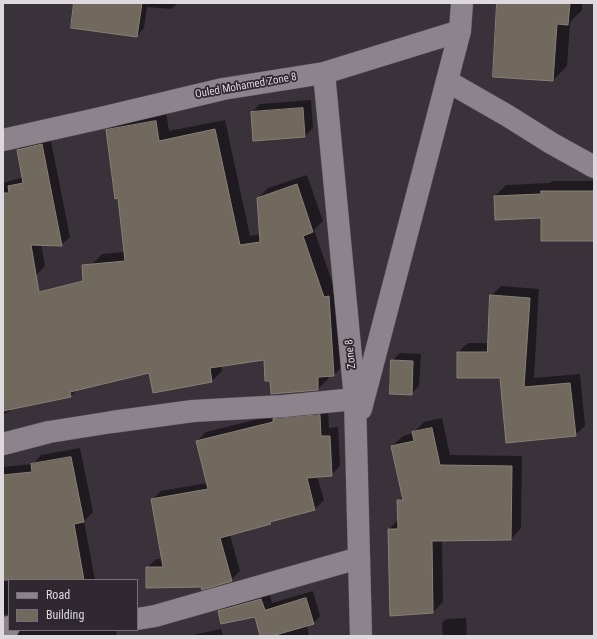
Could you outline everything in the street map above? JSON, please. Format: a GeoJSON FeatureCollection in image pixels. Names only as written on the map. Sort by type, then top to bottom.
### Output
{"type":"FeatureCollection","features":[{"type":"Feature","properties":{"kind":"main road"},"geometry":{"type":"LineString","coordinates":[[357,426],[460,31],[462,3]]}},
{"type":"Feature","properties":{"kind":"main road","name":"Ouled Mohamed Zone 8"},"geometry":{"type":"LineString","coordinates":[[3,140],[223,89],[324,73],[460,31]]}},
{"type":"Feature","properties":{"kind":"main road","name":"Zone 8"},"geometry":{"type":"LineString","coordinates":[[324,73],[357,426],[361,636]]}},
{"type":"Feature","properties":{"kind":"main road"},"geometry":{"type":"LineString","coordinates":[[447,81],[594,167]]}},
{"type":"Feature","properties":{"kind":"main road"},"geometry":{"type":"LineString","coordinates":[[3,444],[49,432],[193,411],[284,406],[355,399]]}},
{"type":"Feature","properties":{"kind":"main road"},"geometry":{"type":"LineString","coordinates":[[138,619],[155,616],[360,558]]}},
{"type":"Feature","properties":{"kind":"building"},"geometry":{"type":"Polygon","coordinates":[[[74,3],[142,3],[137,37],[71,28],[74,3]]]}},
{"type":"Feature","properties":{"kind":"building"},"geometry":{"type":"Polygon","coordinates":[[[497,3],[570,3],[568,25],[557,24],[553,81],[493,77],[497,3]]]}},
{"type":"Feature","properties":{"kind":"building"},"geometry":{"type":"Polygon","coordinates":[[[303,108],[305,137],[253,141],[251,112],[303,108]]]}},
{"type":"Feature","properties":{"kind":"building"},"geometry":{"type":"Polygon","coordinates":[[[156,121],[159,141],[215,129],[240,245],[260,242],[257,198],[297,184],[313,232],[303,236],[324,297],[329,296],[334,376],[318,377],[318,390],[271,394],[270,381],[265,381],[264,360],[210,368],[212,382],[153,393],[149,373],[70,392],[71,397],[3,411],[3,193],[9,193],[8,186],[23,183],[17,150],[42,144],[62,246],[31,245],[39,292],[83,281],[82,265],[125,261],[118,198],[115,199],[106,130],[156,121]]]}},
{"type":"Feature","properties":{"kind":"building"},"geometry":{"type":"Polygon","coordinates":[[[541,191],[594,191],[594,241],[541,241],[541,218],[495,220],[494,196],[541,194],[541,191]]]}},
{"type":"Feature","properties":{"kind":"building"},"geometry":{"type":"Polygon","coordinates":[[[490,295],[530,298],[524,387],[570,383],[576,436],[506,443],[500,378],[457,378],[457,352],[487,352],[490,295]]]}},
{"type":"Feature","properties":{"kind":"building"},"geometry":{"type":"Polygon","coordinates":[[[391,360],[413,361],[412,395],[390,394],[391,360]]]}},
{"type":"Feature","properties":{"kind":"building"},"geometry":{"type":"Polygon","coordinates":[[[320,415],[321,436],[330,436],[332,476],[307,478],[315,510],[270,522],[271,524],[220,538],[232,581],[202,590],[201,587],[146,588],[146,567],[163,567],[151,499],[208,489],[196,441],[273,422],[273,419],[320,415]]]}},
{"type":"Feature","properties":{"kind":"building"},"geometry":{"type":"Polygon","coordinates":[[[432,428],[440,465],[512,466],[511,540],[432,541],[433,613],[390,616],[388,529],[398,529],[397,500],[403,500],[391,446],[414,441],[412,432],[432,428]]]}},
{"type":"Feature","properties":{"kind":"building"},"geometry":{"type":"Polygon","coordinates":[[[71,457],[84,522],[74,524],[84,579],[3,580],[3,475],[32,472],[31,464],[71,457]]]}},
{"type":"Feature","properties":{"kind":"building"},"geometry":{"type":"Polygon","coordinates":[[[306,598],[314,624],[272,636],[260,636],[255,617],[221,624],[218,611],[261,599],[265,610],[306,598]]]}}]}
